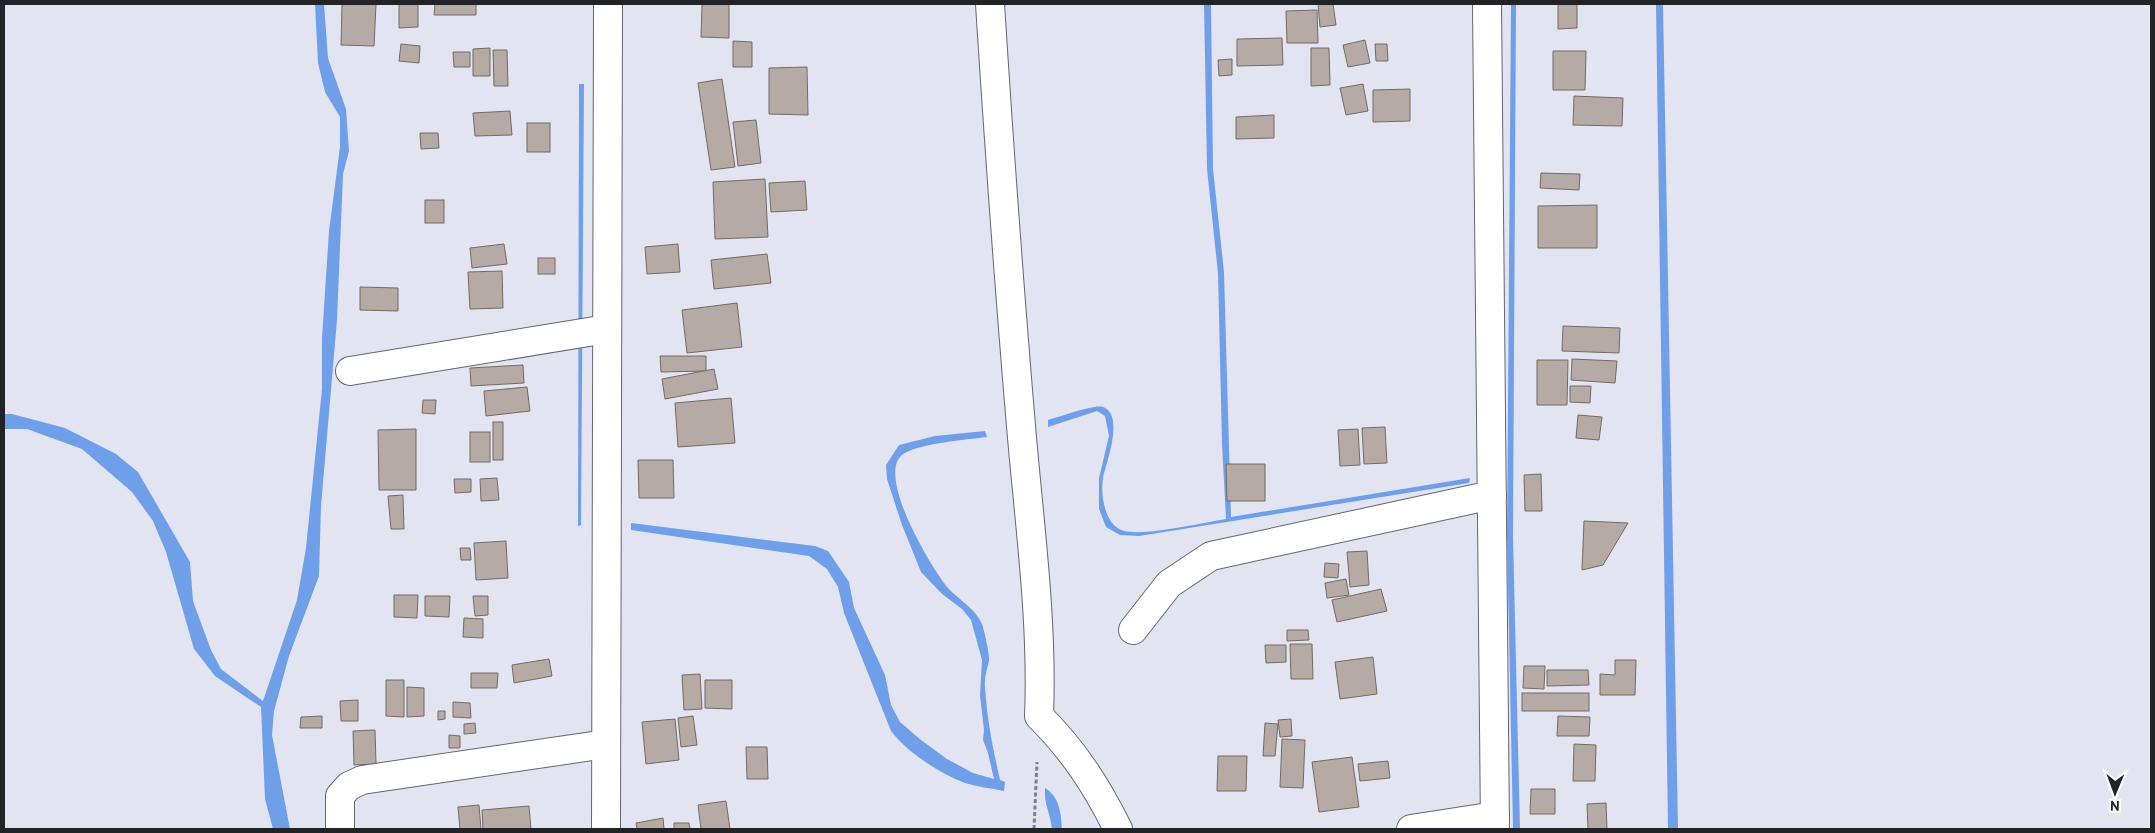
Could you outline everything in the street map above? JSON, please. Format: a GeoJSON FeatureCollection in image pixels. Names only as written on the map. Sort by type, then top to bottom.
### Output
{"type":"FeatureCollection","features":[{"type":"Feature","properties":{"kind":"street"},"geometry":{"type":"LineString","coordinates":[[606,829],[608,4]]}},
{"type":"Feature","properties":{"kind":"street"},"geometry":{"type":"LineString","coordinates":[[990,4],[1005,240],[1036,607],[1040,676],[1039,716],[1079,762],[1100,792],[1118,829]]}},
{"type":"Feature","properties":{"kind":"street"},"geometry":{"type":"LineString","coordinates":[[1411,829],[1495,823],[1487,4]]}},
{"type":"Feature","properties":{"kind":"street"},"geometry":{"type":"LineString","coordinates":[[350,371],[607,329]]}},
{"type":"Feature","properties":{"kind":"street"},"geometry":{"type":"LineString","coordinates":[[1133,630],[1169,584],[1211,556],[1492,495]]}},
{"type":"Feature","properties":{"kind":"street"},"geometry":{"type":"LineString","coordinates":[[340,829],[340,796],[349,786],[362,780],[606,744]]}},
{"type":"Feature","properties":{"kind":"path"},"geometry":{"type":"LineString","coordinates":[[1034,829],[1039,716]]}},
{"type":"Feature","properties":{"kind":"water"},"geometry":{"type":"Polygon","coordinates":[[[315,4],[324,4],[328,58],[346,109],[349,151],[343,174],[337,320],[321,506],[319,576],[289,656],[274,711],[272,735],[290,829],[273,829],[265,799],[261,707],[215,676],[194,649],[166,552],[153,521],[132,492],[82,449],[27,429],[4,429],[4,414],[12,414],[65,428],[116,454],[138,472],[190,562],[193,601],[211,650],[221,669],[263,701],[297,600],[306,548],[322,389],[322,338],[329,231],[340,147],[340,117],[325,92],[318,63],[315,4]]]}},
{"type":"Feature","properties":{"kind":"water"},"geometry":{"type":"Polygon","coordinates":[[[1204,4],[1211,4],[1213,169],[1224,272],[1231,517],[1470,478],[1469,483],[1139,536],[1120,535],[1106,527],[1099,509],[1099,478],[1109,436],[1105,416],[1097,411],[1048,427],[1048,420],[1085,409],[1103,407],[1109,412],[1113,419],[1113,429],[1103,478],[1102,493],[1108,517],[1118,528],[1124,531],[1146,532],[1226,519],[1222,444],[1218,273],[1207,169],[1204,4]]]}},
{"type":"Feature","properties":{"kind":"water"},"geometry":{"type":"Polygon","coordinates":[[[1511,4],[1516,4],[1513,536],[1520,829],[1513,829],[1507,536],[1511,4]]]}},
{"type":"Feature","properties":{"kind":"water"},"geometry":{"type":"Polygon","coordinates":[[[1656,4],[1663,4],[1678,829],[1668,829],[1656,4]]]}},
{"type":"Feature","properties":{"kind":"water"},"geometry":{"type":"Polygon","coordinates":[[[579,84],[584,84],[581,525],[578,526],[579,84]]]}},
{"type":"Feature","properties":{"kind":"water"},"geometry":{"type":"Polygon","coordinates":[[[985,431],[987,437],[933,444],[905,453],[897,463],[896,479],[908,520],[930,561],[948,588],[972,609],[982,624],[989,658],[985,680],[987,711],[1000,780],[1005,782],[1004,791],[970,784],[945,774],[906,747],[891,731],[844,613],[838,587],[827,569],[809,556],[631,530],[631,523],[815,546],[828,551],[849,582],[854,608],[885,675],[891,705],[900,722],[947,759],[973,773],[994,779],[983,740],[984,730],[980,695],[982,660],[971,620],[962,609],[942,594],[921,572],[902,525],[887,479],[886,465],[899,445],[935,436],[985,431]]]}},
{"type":"Feature","properties":{"kind":"water"},"geometry":{"type":"Polygon","coordinates":[[[1045,788],[1057,801],[1062,829],[1052,829],[1045,799],[1045,788]]]}},
{"type":"Feature","properties":{"kind":"building"},"geometry":{"type":"Polygon","coordinates":[[[342,4],[376,4],[374,46],[341,45],[342,4]]]}},
{"type":"Feature","properties":{"kind":"building"},"geometry":{"type":"Polygon","coordinates":[[[399,4],[418,4],[418,27],[399,28],[399,4]]]}},
{"type":"Feature","properties":{"kind":"building"},"geometry":{"type":"Polygon","coordinates":[[[435,4],[476,4],[476,15],[434,15],[435,4]]]}},
{"type":"Feature","properties":{"kind":"building"},"geometry":{"type":"Polygon","coordinates":[[[702,4],[729,4],[729,38],[701,37],[702,4]]]}},
{"type":"Feature","properties":{"kind":"building"},"geometry":{"type":"Polygon","coordinates":[[[1318,4],[1333,4],[1336,25],[1320,27],[1318,4]]]}},
{"type":"Feature","properties":{"kind":"building"},"geometry":{"type":"Polygon","coordinates":[[[1558,4],[1577,4],[1577,28],[1558,29],[1558,4]]]}},
{"type":"Feature","properties":{"kind":"building"},"geometry":{"type":"Polygon","coordinates":[[[1317,10],[1318,43],[1287,43],[1286,11],[1317,10]]]}},
{"type":"Feature","properties":{"kind":"building"},"geometry":{"type":"Polygon","coordinates":[[[1282,38],[1283,65],[1237,66],[1237,39],[1282,38]]]}},
{"type":"Feature","properties":{"kind":"building"},"geometry":{"type":"Polygon","coordinates":[[[1365,40],[1370,63],[1348,67],[1343,45],[1365,40]]]}},
{"type":"Feature","properties":{"kind":"building"},"geometry":{"type":"Polygon","coordinates":[[[733,41],[752,42],[752,67],[733,67],[733,41]]]}},
{"type":"Feature","properties":{"kind":"building"},"geometry":{"type":"Polygon","coordinates":[[[401,44],[420,46],[419,63],[399,61],[401,44]]]}},
{"type":"Feature","properties":{"kind":"building"},"geometry":{"type":"Polygon","coordinates":[[[1375,44],[1387,44],[1388,61],[1376,61],[1375,44]]]}},
{"type":"Feature","properties":{"kind":"building"},"geometry":{"type":"Polygon","coordinates":[[[490,48],[490,76],[473,76],[473,49],[490,48]]]}},
{"type":"Feature","properties":{"kind":"building"},"geometry":{"type":"Polygon","coordinates":[[[1311,48],[1329,48],[1330,85],[1311,86],[1311,48]]]}},
{"type":"Feature","properties":{"kind":"building"},"geometry":{"type":"Polygon","coordinates":[[[493,50],[507,50],[508,86],[494,86],[493,50]]]}},
{"type":"Feature","properties":{"kind":"building"},"geometry":{"type":"Polygon","coordinates":[[[1553,51],[1586,51],[1585,90],[1553,90],[1553,51]]]}},
{"type":"Feature","properties":{"kind":"building"},"geometry":{"type":"Polygon","coordinates":[[[453,52],[470,52],[470,67],[454,67],[453,52]]]}},
{"type":"Feature","properties":{"kind":"building"},"geometry":{"type":"Polygon","coordinates":[[[1232,59],[1232,75],[1219,76],[1218,60],[1232,59]]]}},
{"type":"Feature","properties":{"kind":"building"},"geometry":{"type":"Polygon","coordinates":[[[807,67],[808,115],[769,114],[769,68],[807,67]]]}},
{"type":"Feature","properties":{"kind":"building"},"geometry":{"type":"Polygon","coordinates":[[[722,79],[735,167],[711,170],[698,83],[722,79]]]}},
{"type":"Feature","properties":{"kind":"building"},"geometry":{"type":"Polygon","coordinates":[[[1363,84],[1368,111],[1346,115],[1340,88],[1363,84]]]}},
{"type":"Feature","properties":{"kind":"building"},"geometry":{"type":"Polygon","coordinates":[[[1410,89],[1410,121],[1373,122],[1373,90],[1410,89]]]}},
{"type":"Feature","properties":{"kind":"building"},"geometry":{"type":"Polygon","coordinates":[[[1574,96],[1623,98],[1622,126],[1573,125],[1574,96]]]}},
{"type":"Feature","properties":{"kind":"building"},"geometry":{"type":"Polygon","coordinates":[[[510,111],[512,135],[475,136],[473,113],[510,111]]]}},
{"type":"Feature","properties":{"kind":"building"},"geometry":{"type":"Polygon","coordinates":[[[1274,115],[1274,138],[1236,139],[1236,117],[1274,115]]]}},
{"type":"Feature","properties":{"kind":"building"},"geometry":{"type":"Polygon","coordinates":[[[756,120],[761,163],[738,166],[733,122],[756,120]]]}},
{"type":"Feature","properties":{"kind":"building"},"geometry":{"type":"Polygon","coordinates":[[[527,123],[550,123],[550,152],[527,152],[527,123]]]}},
{"type":"Feature","properties":{"kind":"building"},"geometry":{"type":"Polygon","coordinates":[[[420,133],[438,133],[439,148],[421,149],[420,133]]]}},
{"type":"Feature","properties":{"kind":"building"},"geometry":{"type":"Polygon","coordinates":[[[1541,173],[1580,174],[1579,190],[1540,188],[1541,173]]]}},
{"type":"Feature","properties":{"kind":"building"},"geometry":{"type":"Polygon","coordinates":[[[765,179],[768,237],[715,239],[713,182],[765,179]]]}},
{"type":"Feature","properties":{"kind":"building"},"geometry":{"type":"Polygon","coordinates":[[[805,181],[807,210],[771,212],[769,183],[805,181]]]}},
{"type":"Feature","properties":{"kind":"building"},"geometry":{"type":"Polygon","coordinates":[[[425,200],[444,200],[444,223],[425,223],[425,200]]]}},
{"type":"Feature","properties":{"kind":"building"},"geometry":{"type":"Polygon","coordinates":[[[1597,205],[1597,248],[1538,248],[1538,206],[1597,205]]]}},
{"type":"Feature","properties":{"kind":"building"},"geometry":{"type":"Polygon","coordinates":[[[504,244],[507,264],[472,268],[470,248],[504,244]]]}},
{"type":"Feature","properties":{"kind":"building"},"geometry":{"type":"Polygon","coordinates":[[[678,244],[680,272],[647,274],[645,247],[678,244]]]}},
{"type":"Feature","properties":{"kind":"building"},"geometry":{"type":"Polygon","coordinates":[[[767,254],[771,283],[714,289],[711,260],[767,254]]]}},
{"type":"Feature","properties":{"kind":"building"},"geometry":{"type":"Polygon","coordinates":[[[538,258],[555,258],[555,274],[538,274],[538,258]]]}},
{"type":"Feature","properties":{"kind":"building"},"geometry":{"type":"Polygon","coordinates":[[[502,271],[503,308],[470,309],[468,272],[502,271]]]}},
{"type":"Feature","properties":{"kind":"building"},"geometry":{"type":"Polygon","coordinates":[[[360,287],[398,288],[398,311],[360,310],[360,287]]]}},
{"type":"Feature","properties":{"kind":"building"},"geometry":{"type":"Polygon","coordinates":[[[737,303],[742,347],[687,353],[682,310],[737,303]]]}},
{"type":"Feature","properties":{"kind":"building"},"geometry":{"type":"Polygon","coordinates":[[[1563,326],[1620,328],[1619,353],[1562,351],[1563,326]]]}},
{"type":"Feature","properties":{"kind":"building"},"geometry":{"type":"Polygon","coordinates":[[[660,356],[706,356],[706,371],[661,372],[660,356]]]}},
{"type":"Feature","properties":{"kind":"building"},"geometry":{"type":"Polygon","coordinates":[[[1572,359],[1617,361],[1615,383],[1571,380],[1572,359]]]}},
{"type":"Feature","properties":{"kind":"building"},"geometry":{"type":"Polygon","coordinates":[[[1537,360],[1568,360],[1567,405],[1537,405],[1537,360]]]}},
{"type":"Feature","properties":{"kind":"building"},"geometry":{"type":"Polygon","coordinates":[[[523,365],[524,383],[471,386],[470,368],[523,365]]]}},
{"type":"Feature","properties":{"kind":"building"},"geometry":{"type":"Polygon","coordinates":[[[714,369],[718,389],[665,399],[662,379],[714,369]]]}},
{"type":"Feature","properties":{"kind":"building"},"geometry":{"type":"Polygon","coordinates":[[[1570,386],[1591,386],[1590,403],[1570,402],[1570,386]]]}},
{"type":"Feature","properties":{"kind":"building"},"geometry":{"type":"Polygon","coordinates":[[[527,387],[530,411],[486,416],[484,391],[527,387]]]}},
{"type":"Feature","properties":{"kind":"building"},"geometry":{"type":"Polygon","coordinates":[[[731,398],[735,443],[678,447],[675,403],[731,398]]]}},
{"type":"Feature","properties":{"kind":"building"},"geometry":{"type":"Polygon","coordinates":[[[423,400],[436,400],[435,414],[422,413],[423,400]]]}},
{"type":"Feature","properties":{"kind":"building"},"geometry":{"type":"Polygon","coordinates":[[[1578,415],[1602,417],[1599,440],[1576,438],[1578,415]]]}},
{"type":"Feature","properties":{"kind":"building"},"geometry":{"type":"Polygon","coordinates":[[[493,422],[503,422],[503,460],[493,460],[493,422]]]}},
{"type":"Feature","properties":{"kind":"building"},"geometry":{"type":"Polygon","coordinates":[[[1385,427],[1387,463],[1364,464],[1362,428],[1385,427]]]}},
{"type":"Feature","properties":{"kind":"building"},"geometry":{"type":"Polygon","coordinates":[[[416,429],[416,490],[379,490],[378,430],[416,429]]]}},
{"type":"Feature","properties":{"kind":"building"},"geometry":{"type":"Polygon","coordinates":[[[1358,429],[1360,465],[1340,466],[1338,430],[1358,429]]]}},
{"type":"Feature","properties":{"kind":"building"},"geometry":{"type":"Polygon","coordinates":[[[470,432],[490,432],[490,462],[470,462],[470,432]]]}},
{"type":"Feature","properties":{"kind":"building"},"geometry":{"type":"Polygon","coordinates":[[[638,460],[673,460],[674,498],[639,498],[638,460]]]}},
{"type":"Feature","properties":{"kind":"building"},"geometry":{"type":"Polygon","coordinates":[[[1226,464],[1265,464],[1265,501],[1227,501],[1226,464]]]}},
{"type":"Feature","properties":{"kind":"building"},"geometry":{"type":"Polygon","coordinates":[[[1541,474],[1542,511],[1525,511],[1524,475],[1541,474]]]}},
{"type":"Feature","properties":{"kind":"building"},"geometry":{"type":"Polygon","coordinates":[[[497,478],[499,500],[481,501],[480,479],[497,478]]]}},
{"type":"Feature","properties":{"kind":"building"},"geometry":{"type":"Polygon","coordinates":[[[454,479],[471,479],[471,492],[455,493],[454,479]]]}},
{"type":"Feature","properties":{"kind":"building"},"geometry":{"type":"Polygon","coordinates":[[[403,495],[404,529],[391,529],[388,496],[403,495]]]}},
{"type":"Feature","properties":{"kind":"building"},"geometry":{"type":"Polygon","coordinates":[[[1584,521],[1628,523],[1603,565],[1582,570],[1584,521]]]}},
{"type":"Feature","properties":{"kind":"building"},"geometry":{"type":"Polygon","coordinates":[[[506,541],[508,578],[476,580],[474,543],[506,541]]]}},
{"type":"Feature","properties":{"kind":"building"},"geometry":{"type":"Polygon","coordinates":[[[460,548],[470,548],[471,560],[461,560],[460,548]]]}},
{"type":"Feature","properties":{"kind":"building"},"geometry":{"type":"Polygon","coordinates":[[[1367,551],[1369,585],[1350,587],[1347,552],[1367,551]]]}},
{"type":"Feature","properties":{"kind":"building"},"geometry":{"type":"Polygon","coordinates":[[[1325,563],[1339,564],[1338,578],[1324,577],[1325,563]]]}},
{"type":"Feature","properties":{"kind":"building"},"geometry":{"type":"Polygon","coordinates":[[[1346,579],[1349,595],[1327,598],[1325,583],[1346,579]]]}},
{"type":"Feature","properties":{"kind":"building"},"geometry":{"type":"Polygon","coordinates":[[[1381,589],[1387,611],[1337,622],[1332,600],[1381,589]]]}},
{"type":"Feature","properties":{"kind":"building"},"geometry":{"type":"Polygon","coordinates":[[[394,595],[418,595],[417,618],[394,617],[394,595]]]}},
{"type":"Feature","properties":{"kind":"building"},"geometry":{"type":"Polygon","coordinates":[[[425,596],[450,596],[449,617],[425,616],[425,596]]]}},
{"type":"Feature","properties":{"kind":"building"},"geometry":{"type":"Polygon","coordinates":[[[473,596],[488,596],[488,615],[475,616],[473,596]]]}},
{"type":"Feature","properties":{"kind":"building"},"geometry":{"type":"Polygon","coordinates":[[[464,618],[483,619],[483,638],[463,637],[464,618]]]}},
{"type":"Feature","properties":{"kind":"building"},"geometry":{"type":"Polygon","coordinates":[[[1287,630],[1308,630],[1309,640],[1287,641],[1287,630]]]}},
{"type":"Feature","properties":{"kind":"building"},"geometry":{"type":"Polygon","coordinates":[[[1290,644],[1312,644],[1313,679],[1291,679],[1290,644]]]}},
{"type":"Feature","properties":{"kind":"building"},"geometry":{"type":"Polygon","coordinates":[[[1265,645],[1286,645],[1286,662],[1266,663],[1265,645]]]}},
{"type":"Feature","properties":{"kind":"building"},"geometry":{"type":"Polygon","coordinates":[[[1373,657],[1377,694],[1340,699],[1335,662],[1373,657]]]}},
{"type":"Feature","properties":{"kind":"building"},"geometry":{"type":"Polygon","coordinates":[[[549,659],[552,676],[514,683],[512,665],[549,659]]]}},
{"type":"Feature","properties":{"kind":"building"},"geometry":{"type":"Polygon","coordinates":[[[1615,660],[1636,660],[1635,695],[1600,695],[1600,674],[1615,675],[1615,660]]]}},
{"type":"Feature","properties":{"kind":"building"},"geometry":{"type":"Polygon","coordinates":[[[1524,666],[1545,666],[1544,689],[1523,688],[1524,666]]]}},
{"type":"Feature","properties":{"kind":"building"},"geometry":{"type":"Polygon","coordinates":[[[1547,670],[1588,670],[1589,685],[1547,686],[1547,670]]]}},
{"type":"Feature","properties":{"kind":"building"},"geometry":{"type":"Polygon","coordinates":[[[471,673],[498,673],[497,688],[471,688],[471,673]]]}},
{"type":"Feature","properties":{"kind":"building"},"geometry":{"type":"Polygon","coordinates":[[[700,674],[702,709],[684,710],[682,675],[700,674]]]}},
{"type":"Feature","properties":{"kind":"building"},"geometry":{"type":"Polygon","coordinates":[[[386,680],[404,680],[404,717],[386,716],[386,680]]]}},
{"type":"Feature","properties":{"kind":"building"},"geometry":{"type":"Polygon","coordinates":[[[705,680],[732,680],[732,709],[705,708],[705,680]]]}},
{"type":"Feature","properties":{"kind":"building"},"geometry":{"type":"Polygon","coordinates":[[[407,687],[424,688],[424,716],[407,717],[407,687]]]}},
{"type":"Feature","properties":{"kind":"building"},"geometry":{"type":"Polygon","coordinates":[[[1522,693],[1589,693],[1589,711],[1522,711],[1522,693]]]}},
{"type":"Feature","properties":{"kind":"building"},"geometry":{"type":"Polygon","coordinates":[[[358,700],[358,721],[341,721],[340,701],[358,700]]]}},
{"type":"Feature","properties":{"kind":"building"},"geometry":{"type":"Polygon","coordinates":[[[453,702],[470,703],[471,718],[453,717],[453,702]]]}},
{"type":"Feature","properties":{"kind":"building"},"geometry":{"type":"Polygon","coordinates":[[[438,711],[445,711],[445,719],[438,720],[438,711]]]}},
{"type":"Feature","properties":{"kind":"building"},"geometry":{"type":"Polygon","coordinates":[[[322,716],[322,728],[300,728],[301,717],[322,716]]]}},
{"type":"Feature","properties":{"kind":"building"},"geometry":{"type":"Polygon","coordinates":[[[693,716],[697,745],[681,747],[678,718],[693,716]]]}},
{"type":"Feature","properties":{"kind":"building"},"geometry":{"type":"Polygon","coordinates":[[[1558,716],[1590,717],[1589,736],[1557,736],[1558,716]]]}},
{"type":"Feature","properties":{"kind":"building"},"geometry":{"type":"Polygon","coordinates":[[[675,719],[679,760],[646,764],[642,722],[675,719]]]}},
{"type":"Feature","properties":{"kind":"building"},"geometry":{"type":"Polygon","coordinates":[[[1291,719],[1292,736],[1280,737],[1278,720],[1291,719]]]}},
{"type":"Feature","properties":{"kind":"building"},"geometry":{"type":"Polygon","coordinates":[[[475,723],[476,733],[464,734],[464,724],[475,723]]]}},
{"type":"Feature","properties":{"kind":"building"},"geometry":{"type":"Polygon","coordinates":[[[1265,723],[1278,724],[1275,756],[1263,756],[1265,723]]]}},
{"type":"Feature","properties":{"kind":"building"},"geometry":{"type":"Polygon","coordinates":[[[375,730],[376,764],[354,765],[353,731],[375,730]]]}},
{"type":"Feature","properties":{"kind":"building"},"geometry":{"type":"Polygon","coordinates":[[[449,735],[460,736],[460,748],[449,748],[449,735]]]}},
{"type":"Feature","properties":{"kind":"building"},"geometry":{"type":"Polygon","coordinates":[[[1282,739],[1305,740],[1303,788],[1280,787],[1282,739]]]}},
{"type":"Feature","properties":{"kind":"building"},"geometry":{"type":"Polygon","coordinates":[[[1574,744],[1596,745],[1595,781],[1573,781],[1574,744]]]}},
{"type":"Feature","properties":{"kind":"building"},"geometry":{"type":"Polygon","coordinates":[[[746,747],[767,747],[768,779],[747,779],[746,747]]]}},
{"type":"Feature","properties":{"kind":"building"},"geometry":{"type":"Polygon","coordinates":[[[1218,756],[1247,756],[1246,791],[1217,791],[1218,756]]]}},
{"type":"Feature","properties":{"kind":"building"},"geometry":{"type":"Polygon","coordinates":[[[1352,757],[1359,807],[1319,812],[1312,762],[1352,757]]]}},
{"type":"Feature","properties":{"kind":"building"},"geometry":{"type":"Polygon","coordinates":[[[1388,761],[1390,778],[1360,781],[1358,764],[1388,761]]]}},
{"type":"Feature","properties":{"kind":"building"},"geometry":{"type":"Polygon","coordinates":[[[1531,789],[1555,789],[1555,814],[1530,814],[1531,789]]]}},
{"type":"Feature","properties":{"kind":"building"},"geometry":{"type":"Polygon","coordinates":[[[726,801],[730,829],[701,829],[698,805],[726,801]]]}},
{"type":"Feature","properties":{"kind":"building"},"geometry":{"type":"Polygon","coordinates":[[[1606,803],[1607,829],[1588,829],[1587,804],[1606,803]]]}},
{"type":"Feature","properties":{"kind":"building"},"geometry":{"type":"Polygon","coordinates":[[[479,805],[481,829],[460,829],[458,807],[479,805]]]}},
{"type":"Feature","properties":{"kind":"building"},"geometry":{"type":"Polygon","coordinates":[[[529,806],[531,829],[483,829],[482,810],[529,806]]]}},
{"type":"Feature","properties":{"kind":"building"},"geometry":{"type":"Polygon","coordinates":[[[663,818],[664,829],[637,829],[636,823],[663,818]]]}},
{"type":"Feature","properties":{"kind":"building"},"geometry":{"type":"Polygon","coordinates":[[[674,823],[689,823],[690,829],[674,829],[674,823]]]}}]}
